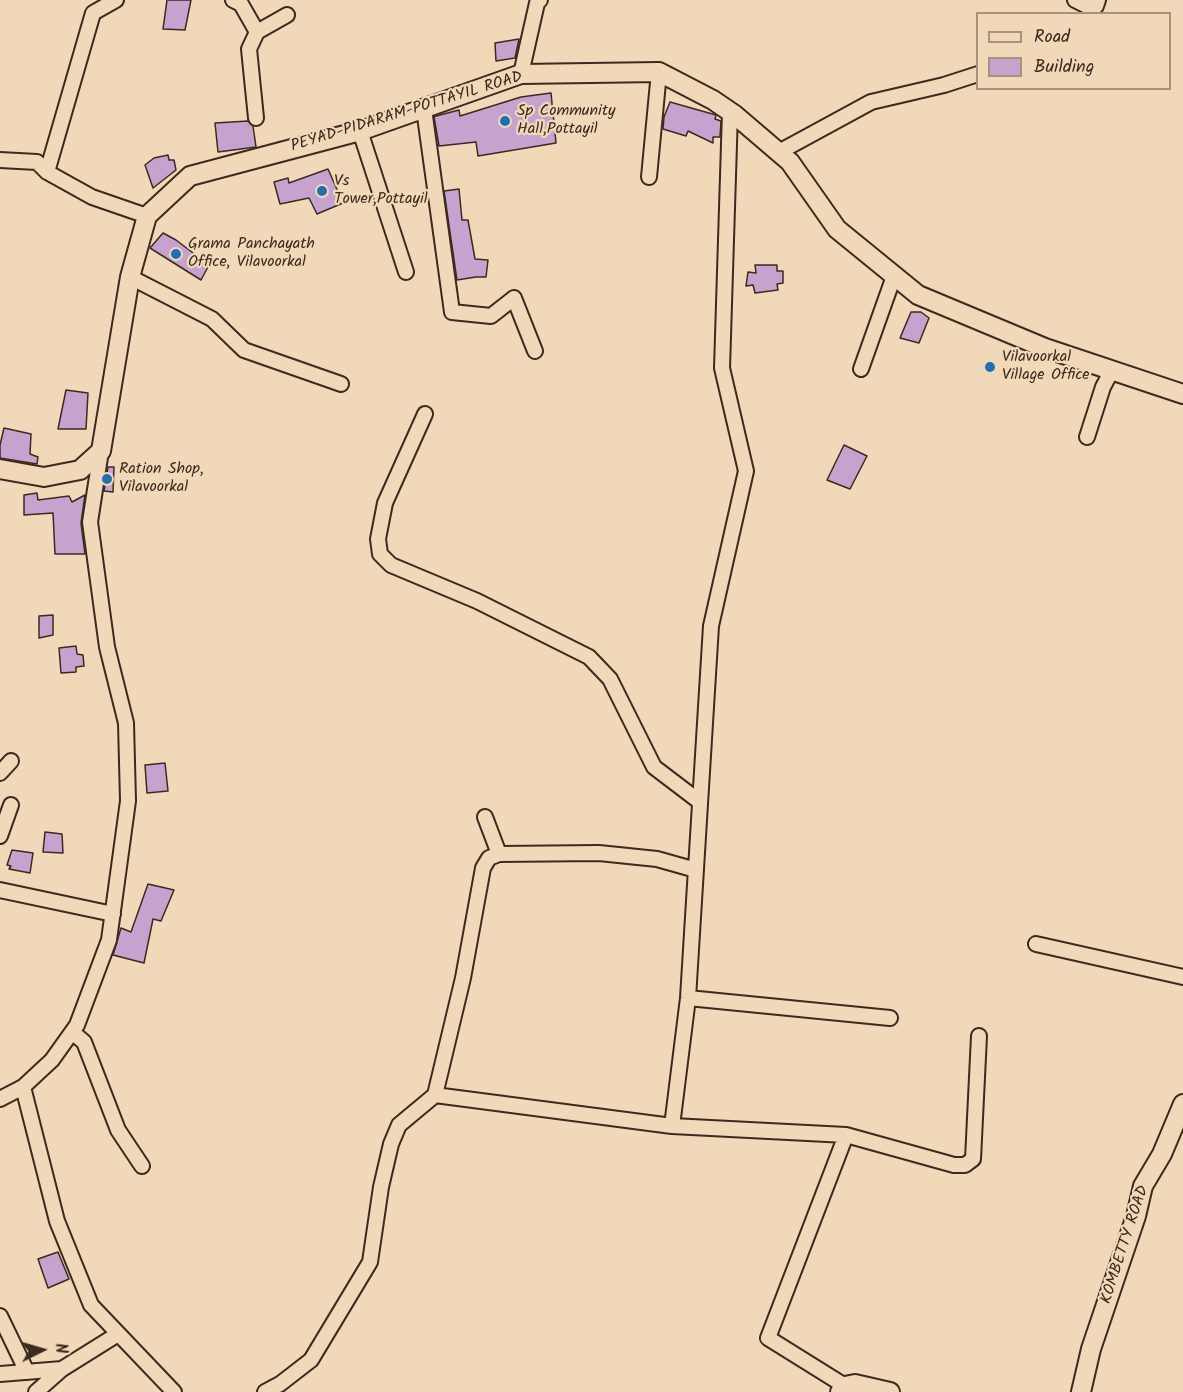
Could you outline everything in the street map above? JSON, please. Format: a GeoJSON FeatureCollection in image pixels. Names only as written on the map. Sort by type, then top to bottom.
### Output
{"type":"FeatureCollection","features":[{"type":"Feature","properties":{"kind":"street"},"geometry":{"type":"LineString","coordinates":[[47,172],[93,13],[116,0]]}},
{"type":"Feature","properties":{"kind":"street"},"geometry":{"type":"LineString","coordinates":[[232,0],[241,4],[257,32]]}},
{"type":"Feature","properties":{"kind":"street"},"geometry":{"type":"LineString","coordinates":[[521,74],[540,0]]}},
{"type":"Feature","properties":{"kind":"street"},"geometry":{"type":"LineString","coordinates":[[1075,0],[1090,7]]}},
{"type":"Feature","properties":{"kind":"street"},"geometry":{"type":"LineString","coordinates":[[256,118],[249,49],[257,32],[288,15]]}},
{"type":"Feature","properties":{"kind":"street"},"geometry":{"type":"LineString","coordinates":[[649,177],[659,72]]}},
{"type":"Feature","properties":{"kind":"street","name":"PEYAD-PIDARAM-POTTAYIL ROAD"},"geometry":{"type":"LineString","coordinates":[[147,216],[190,176],[360,131],[521,74],[659,72],[713,100],[790,162],[837,229],[918,295],[1045,348],[1183,394]]}},
{"type":"Feature","properties":{"kind":"street"},"geometry":{"type":"LineString","coordinates":[[778,152],[871,102],[944,85],[976,75]]}},
{"type":"Feature","properties":{"kind":"street"},"geometry":{"type":"LineString","coordinates":[[424,109],[452,312],[491,316],[514,298],[535,351]]}},
{"type":"Feature","properties":{"kind":"street"},"geometry":{"type":"LineString","coordinates":[[672,1126],[688,998],[711,626],[746,471],[722,368],[730,112]]}},
{"type":"Feature","properties":{"kind":"street"},"geometry":{"type":"LineString","coordinates":[[360,131],[406,272]]}},
{"type":"Feature","properties":{"kind":"street"},"geometry":{"type":"LineString","coordinates":[[0,160],[37,162],[47,172],[92,197],[147,216],[130,277],[90,522],[107,647],[126,723],[128,801],[109,940],[77,1025],[52,1060],[23,1087],[0,1099]]}},
{"type":"Feature","properties":{"kind":"street"},"geometry":{"type":"LineString","coordinates":[[861,369],[894,276]]}},
{"type":"Feature","properties":{"kind":"street"},"geometry":{"type":"LineString","coordinates":[[130,277],[212,319],[244,350],[341,384]]}},
{"type":"Feature","properties":{"kind":"street"},"geometry":{"type":"LineString","coordinates":[[1086,437],[1103,387],[1112,370]]}},
{"type":"Feature","properties":{"kind":"street"},"geometry":{"type":"LineString","coordinates":[[425,414],[385,503],[378,539],[380,554],[391,565],[477,601],[589,657],[610,679],[654,767],[700,802]]}},
{"type":"Feature","properties":{"kind":"street"},"geometry":{"type":"LineString","coordinates":[[0,469],[44,477],[80,470],[101,451]]}},
{"type":"Feature","properties":{"kind":"street"},"geometry":{"type":"LineString","coordinates":[[0,773],[11,761]]}},
{"type":"Feature","properties":{"kind":"street"},"geometry":{"type":"LineString","coordinates":[[0,836],[11,805]]}},
{"type":"Feature","properties":{"kind":"street"},"geometry":{"type":"LineString","coordinates":[[485,817],[499,854]]}},
{"type":"Feature","properties":{"kind":"street"},"geometry":{"type":"LineString","coordinates":[[265,1392],[280,1384],[310,1360],[370,1262],[381,1187],[391,1144],[399,1125],[435,1095],[463,978],[483,867],[489,858],[499,854],[598,853],[657,859],[696,870]]}},
{"type":"Feature","properties":{"kind":"street"},"geometry":{"type":"LineString","coordinates":[[0,890],[113,914]]}},
{"type":"Feature","properties":{"kind":"street"},"geometry":{"type":"LineString","coordinates":[[1036,944],[1183,977]]}},
{"type":"Feature","properties":{"kind":"street"},"geometry":{"type":"LineString","coordinates":[[688,998],[890,1018]]}},
{"type":"Feature","properties":{"kind":"street"},"geometry":{"type":"LineString","coordinates":[[72,1032],[84,1042],[118,1130],[141,1166]]}},
{"type":"Feature","properties":{"kind":"street"},"geometry":{"type":"LineString","coordinates":[[435,1095],[672,1126],[846,1135],[954,1165],[965,1165],[973,1159],[979,1036]]}},
{"type":"Feature","properties":{"kind":"street"},"geometry":{"type":"LineString","coordinates":[[23,1087],[57,1221],[91,1305],[174,1392]]}},
{"type":"Feature","properties":{"kind":"street","name":"KOMBETTY ROAD"},"geometry":{"type":"LineString","coordinates":[[1081,1392],[1091,1349],[1136,1216],[1143,1186],[1162,1154],[1183,1104]]}},
{"type":"Feature","properties":{"kind":"street"},"geometry":{"type":"LineString","coordinates":[[846,1135],[768,1338],[842,1389],[855,1384],[890,1392]]}},
{"type":"Feature","properties":{"kind":"street"},"geometry":{"type":"LineString","coordinates":[[0,1316],[27,1372]]}},
{"type":"Feature","properties":{"kind":"street"},"geometry":{"type":"LineString","coordinates":[[36,1392],[62,1369],[118,1334]]}},
{"type":"Feature","properties":{"kind":"street"},"geometry":{"type":"LineString","coordinates":[[0,1374],[62,1369]]}},
{"type":"Feature","properties":{"kind":"building"},"geometry":{"type":"Polygon","coordinates":[[[167,0],[191,0],[185,30],[163,29],[167,0]]]}},
{"type":"Feature","properties":{"kind":"building"},"geometry":{"type":"Polygon","coordinates":[[[519,39],[515,58],[496,61],[495,43],[519,39]]]}},
{"type":"Feature","properties":{"kind":"building"},"geometry":{"type":"Polygon","coordinates":[[[551,93],[556,143],[478,156],[476,142],[439,146],[434,117],[436,116],[459,110],[460,116],[521,97],[551,93]]]}},
{"type":"Feature","properties":{"kind":"building"},"geometry":{"type":"Polygon","coordinates":[[[670,102],[716,115],[715,119],[721,121],[720,137],[713,137],[713,143],[688,131],[686,136],[663,129],[664,117],[670,102]]]}},
{"type":"Feature","properties":{"kind":"building"},"geometry":{"type":"Polygon","coordinates":[[[248,121],[253,126],[256,147],[218,152],[215,123],[248,121]]]}},
{"type":"Feature","properties":{"kind":"building"},"geometry":{"type":"Polygon","coordinates":[[[168,155],[169,160],[174,160],[176,170],[153,188],[145,165],[154,158],[168,155]]]}},
{"type":"Feature","properties":{"kind":"building","name":"Vs Tower,Pottayil"},"geometry":{"type":"Polygon","coordinates":[[[328,169],[343,203],[317,214],[309,198],[280,204],[274,182],[288,178],[289,183],[328,169]]]}},
{"type":"Feature","properties":{"kind":"building"},"geometry":{"type":"Polygon","coordinates":[[[459,189],[462,220],[468,220],[475,259],[488,260],[486,277],[457,280],[444,191],[459,189]]]}},
{"type":"Feature","properties":{"kind":"building","name":"Grama Panchayath Office, Vilavoorkal"},"geometry":{"type":"Polygon","coordinates":[[[163,233],[209,265],[201,280],[150,248],[163,233]]]}},
{"type":"Feature","properties":{"kind":"building"},"geometry":{"type":"Polygon","coordinates":[[[755,265],[777,265],[777,271],[783,271],[783,283],[777,284],[778,290],[755,293],[753,285],[746,286],[748,272],[756,273],[755,265]]]}},
{"type":"Feature","properties":{"kind":"building"},"geometry":{"type":"Polygon","coordinates":[[[911,312],[921,312],[929,318],[919,343],[900,338],[911,312]]]}},
{"type":"Feature","properties":{"kind":"building"},"geometry":{"type":"Polygon","coordinates":[[[66,390],[88,393],[86,429],[58,429],[66,390]]]}},
{"type":"Feature","properties":{"kind":"building"},"geometry":{"type":"Polygon","coordinates":[[[4,428],[31,434],[30,454],[38,457],[37,464],[0,458],[4,428]]]}},
{"type":"Feature","properties":{"kind":"building"},"geometry":{"type":"Polygon","coordinates":[[[844,445],[867,456],[850,489],[827,480],[844,445]]]}},
{"type":"Feature","properties":{"kind":"building"},"geometry":{"type":"Polygon","coordinates":[[[108,467],[114,467],[113,492],[104,491],[108,467]]]}},
{"type":"Feature","properties":{"kind":"building"},"geometry":{"type":"Polygon","coordinates":[[[37,493],[38,500],[69,496],[72,502],[85,495],[81,523],[85,554],[55,554],[53,513],[24,515],[24,495],[37,493]]]}},
{"type":"Feature","properties":{"kind":"building"},"geometry":{"type":"Polygon","coordinates":[[[53,615],[53,635],[39,638],[39,616],[53,615]]]}},
{"type":"Feature","properties":{"kind":"building"},"geometry":{"type":"Polygon","coordinates":[[[76,646],[77,654],[83,655],[84,666],[76,667],[76,672],[61,673],[59,648],[76,646]]]}},
{"type":"Feature","properties":{"kind":"building"},"geometry":{"type":"Polygon","coordinates":[[[165,763],[168,791],[147,793],[145,765],[165,763]]]}},
{"type":"Feature","properties":{"kind":"building"},"geometry":{"type":"Polygon","coordinates":[[[45,832],[62,834],[63,853],[43,852],[45,832]]]}},
{"type":"Feature","properties":{"kind":"building"},"geometry":{"type":"Polygon","coordinates":[[[12,850],[33,853],[30,873],[9,869],[11,866],[7,865],[12,850]]]}},
{"type":"Feature","properties":{"kind":"building"},"geometry":{"type":"Polygon","coordinates":[[[148,884],[174,890],[161,921],[153,919],[144,963],[113,955],[121,928],[131,932],[148,884]]]}},
{"type":"Feature","properties":{"kind":"building"},"geometry":{"type":"Polygon","coordinates":[[[58,1252],[69,1279],[48,1288],[38,1259],[58,1252]]]}},
{"type":"Feature","properties":{"kind":"place","name":"Sp Community Hall,Pottayil"},"geometry":{"type":"Point","coordinates":[505,121]}},
{"type":"Feature","properties":{"kind":"place","name":"Vs Tower,Pottayil"},"geometry":{"type":"Point","coordinates":[322,191]}},
{"type":"Feature","properties":{"kind":"place","name":"Grama Panchayath Office, Vilavoorkal"},"geometry":{"type":"Point","coordinates":[176,254]}},
{"type":"Feature","properties":{"kind":"place","name":"Vilavoorkal Village Office"},"geometry":{"type":"Point","coordinates":[990,367]}},
{"type":"Feature","properties":{"kind":"place","name":"Ration Shop, Vilavoorkal"},"geometry":{"type":"Point","coordinates":[107,479]}}]}
